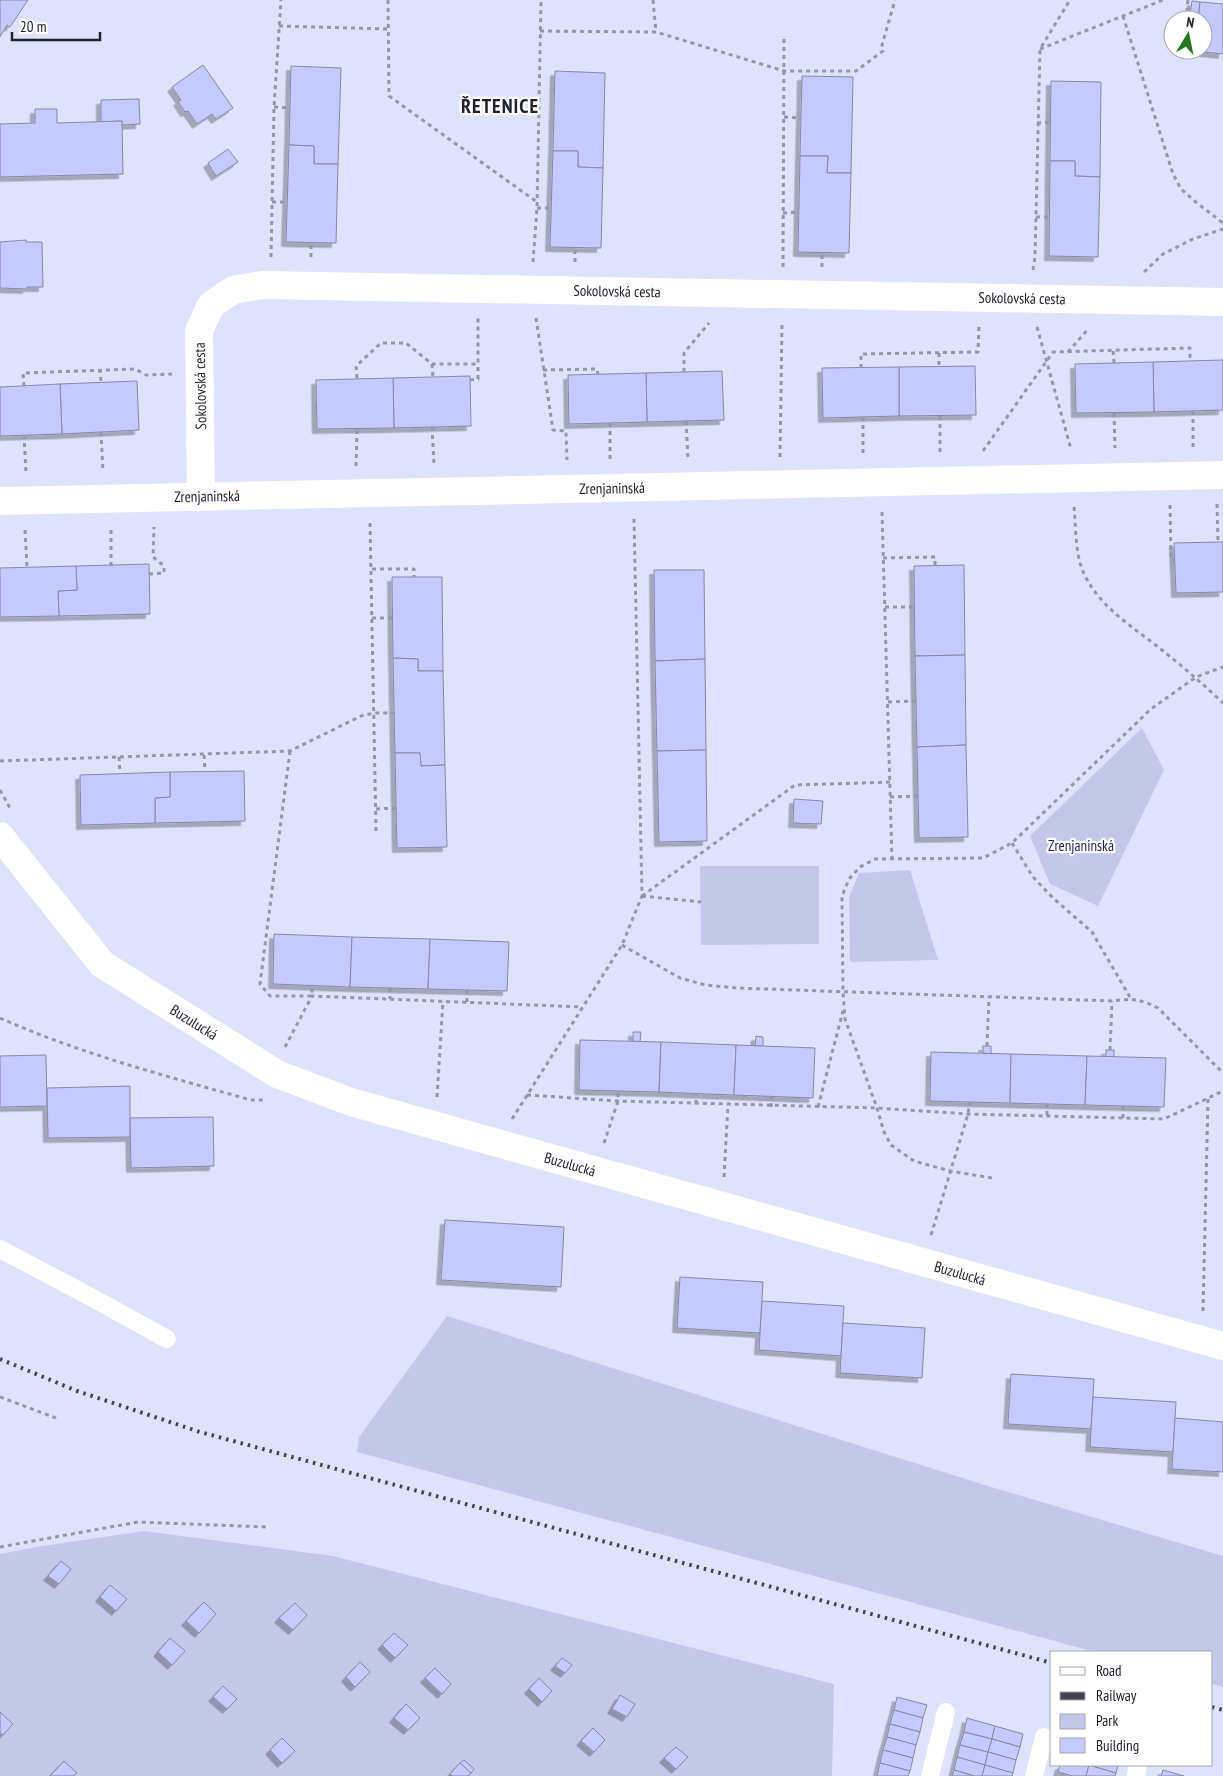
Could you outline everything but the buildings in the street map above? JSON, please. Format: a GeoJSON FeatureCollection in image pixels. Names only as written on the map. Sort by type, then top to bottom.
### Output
{"type":"FeatureCollection","features":[{"type":"Feature","properties":{"kind":"street","name":"Sokolovská cesta"},"geometry":{"type":"LineString","coordinates":[[201,496],[199,331],[211,305],[233,290],[270,285],[1223,302]]}},
{"type":"Feature","properties":{"kind":"street","name":"Zrenjaninská"},"geometry":{"type":"LineString","coordinates":[[0,500],[1223,475]]}},
{"type":"Feature","properties":{"kind":"street","name":"Buzulucká"},"geometry":{"type":"LineString","coordinates":[[0,836],[102,964],[277,1074],[351,1102],[1223,1346]]}},
{"type":"Feature","properties":{"kind":"lane"},"geometry":{"type":"LineString","coordinates":[[0,1249],[168,1339]]}},
{"type":"Feature","properties":{"kind":"lane"},"geometry":{"type":"LineString","coordinates":[[930,1776],[946,1712]]}},
{"type":"Feature","properties":{"kind":"lane"},"geometry":{"type":"LineString","coordinates":[[1034,1776],[1044,1737]]}},
{"type":"Feature","properties":{"kind":"path"},"geometry":{"type":"LineString","coordinates":[[270,285],[274,107],[281,0]]}},
{"type":"Feature","properties":{"kind":"path"},"geometry":{"type":"LineString","coordinates":[[388,0],[389,96],[537,202]]}},
{"type":"Feature","properties":{"kind":"path"},"geometry":{"type":"LineString","coordinates":[[541,0],[537,208],[532,290],[553,430],[566,431],[567,470]]}},
{"type":"Feature","properties":{"kind":"path"},"geometry":{"type":"LineString","coordinates":[[652,0],[656,32]]}},
{"type":"Feature","properties":{"kind":"path"},"geometry":{"type":"LineString","coordinates":[[540,31],[656,32],[784,71],[856,71],[883,51],[882,45],[895,0]]}},
{"type":"Feature","properties":{"kind":"path"},"geometry":{"type":"LineString","coordinates":[[1070,0],[1040,49],[1035,257],[1028,298],[1048,361],[1071,450]]}},
{"type":"Feature","properties":{"kind":"path"},"geometry":{"type":"LineString","coordinates":[[1040,49],[1163,0]]}},
{"type":"Feature","properties":{"kind":"path"},"geometry":{"type":"LineString","coordinates":[[1123,16],[1173,174],[1182,189],[1223,223]]}},
{"type":"Feature","properties":{"kind":"path"},"geometry":{"type":"LineString","coordinates":[[279,26],[388,29]]}},
{"type":"Feature","properties":{"kind":"path"},"geometry":{"type":"LineString","coordinates":[[780,465],[784,212],[784,37]]}},
{"type":"Feature","properties":{"kind":"path"},"geometry":{"type":"LineString","coordinates":[[274,107],[289,108]]}},
{"type":"Feature","properties":{"kind":"path"},"geometry":{"type":"LineString","coordinates":[[784,117],[801,118]]}},
{"type":"Feature","properties":{"kind":"path"},"geometry":{"type":"LineString","coordinates":[[1037,123],[1051,122]]}},
{"type":"Feature","properties":{"kind":"path"},"geometry":{"type":"LineString","coordinates":[[272,202],[287,202]]}},
{"type":"Feature","properties":{"kind":"path"},"geometry":{"type":"LineString","coordinates":[[537,208],[552,208]]}},
{"type":"Feature","properties":{"kind":"path"},"geometry":{"type":"LineString","coordinates":[[784,212],[799,212]]}},
{"type":"Feature","properties":{"kind":"path"},"geometry":{"type":"LineString","coordinates":[[1036,217],[1049,217]]}},
{"type":"Feature","properties":{"kind":"path"},"geometry":{"type":"LineString","coordinates":[[470,380],[478,379],[478,288]]}},
{"type":"Feature","properties":{"kind":"path"},"geometry":{"type":"LineString","coordinates":[[684,372],[684,353],[733,293]]}},
{"type":"Feature","properties":{"kind":"path"},"geometry":{"type":"LineString","coordinates":[[861,368],[861,354],[978,352],[979,297]]}},
{"type":"Feature","properties":{"kind":"path"},"geometry":{"type":"LineString","coordinates":[[356,378],[356,366],[381,343],[406,343],[432,364],[478,364]]}},
{"type":"Feature","properties":{"kind":"path"},"geometry":{"type":"LineString","coordinates":[[981,454],[1053,352],[1190,348],[1190,361]]}},
{"type":"Feature","properties":{"kind":"path"},"geometry":{"type":"LineString","coordinates":[[1113,351],[1114,363]]}},
{"type":"Feature","properties":{"kind":"path"},"geometry":{"type":"LineString","coordinates":[[939,353],[939,367]]}},
{"type":"Feature","properties":{"kind":"path"},"geometry":{"type":"LineString","coordinates":[[432,364],[433,377]]}},
{"type":"Feature","properties":{"kind":"path"},"geometry":{"type":"LineString","coordinates":[[24,386],[23,373],[135,369],[146,375],[200,373]]}},
{"type":"Feature","properties":{"kind":"path"},"geometry":{"type":"LineString","coordinates":[[543,370],[597,369],[598,374]]}},
{"type":"Feature","properties":{"kind":"path"},"geometry":{"type":"LineString","coordinates":[[100,370],[101,382]]}},
{"type":"Feature","properties":{"kind":"path"},"geometry":{"type":"LineString","coordinates":[[1193,411],[1194,448]]}},
{"type":"Feature","properties":{"kind":"path"},"geometry":{"type":"LineString","coordinates":[[1114,412],[1115,449]]}},
{"type":"Feature","properties":{"kind":"path"},"geometry":{"type":"LineString","coordinates":[[940,416],[940,453]]}},
{"type":"Feature","properties":{"kind":"path"},"geometry":{"type":"LineString","coordinates":[[863,417],[863,463]]}},
{"type":"Feature","properties":{"kind":"path"},"geometry":{"type":"LineString","coordinates":[[686,421],[688,467]]}},
{"type":"Feature","properties":{"kind":"path"},"geometry":{"type":"LineString","coordinates":[[610,423],[610,469]]}},
{"type":"Feature","properties":{"kind":"path"},"geometry":{"type":"LineString","coordinates":[[432,426],[434,472]]}},
{"type":"Feature","properties":{"kind":"path"},"geometry":{"type":"LineString","coordinates":[[356,428],[356,474]]}},
{"type":"Feature","properties":{"kind":"path"},"geometry":{"type":"LineString","coordinates":[[101,432],[103,480]]}},
{"type":"Feature","properties":{"kind":"path"},"geometry":{"type":"LineString","coordinates":[[24,435],[26,481]]}},
{"type":"Feature","properties":{"kind":"path"},"geometry":{"type":"LineString","coordinates":[[1217,504],[1218,542]]}},
{"type":"Feature","properties":{"kind":"path"},"geometry":{"type":"LineString","coordinates":[[1170,505],[1171,560],[1175,560]]}},
{"type":"Feature","properties":{"kind":"path"},"geometry":{"type":"LineString","coordinates":[[1074,507],[1081,567],[1088,583],[1105,604],[1196,677],[1223,703]]}},
{"type":"Feature","properties":{"kind":"path"},"geometry":{"type":"LineString","coordinates":[[882,512],[892,858]]}},
{"type":"Feature","properties":{"kind":"path"},"geometry":{"type":"LineString","coordinates":[[507,1126],[622,945],[642,896],[634,518]]}},
{"type":"Feature","properties":{"kind":"path"},"geometry":{"type":"LineString","coordinates":[[370,523],[376,831]]}},
{"type":"Feature","properties":{"kind":"path"},"geometry":{"type":"LineString","coordinates":[[111,528],[111,566]]}},
{"type":"Feature","properties":{"kind":"path"},"geometry":{"type":"LineString","coordinates":[[149,574],[164,574],[164,566],[153,557],[154,528]]}},
{"type":"Feature","properties":{"kind":"path"},"geometry":{"type":"LineString","coordinates":[[26,529],[27,567]]}},
{"type":"Feature","properties":{"kind":"path"},"geometry":{"type":"LineString","coordinates":[[883,558],[935,557],[935,566]]}},
{"type":"Feature","properties":{"kind":"path"},"geometry":{"type":"LineString","coordinates":[[372,569],[414,569],[414,577]]}},
{"type":"Feature","properties":{"kind":"path"},"geometry":{"type":"LineString","coordinates":[[885,607],[914,607]]}},
{"type":"Feature","properties":{"kind":"path"},"geometry":{"type":"LineString","coordinates":[[372,618],[393,618]]}},
{"type":"Feature","properties":{"kind":"path"},"geometry":{"type":"LineString","coordinates":[[992,1178],[950,1171],[914,1161],[891,1145],[884,1132],[845,1019],[842,896],[849,879],[860,867],[875,859],[983,858],[1012,843],[1151,709],[1196,677],[1223,666]]}},
{"type":"Feature","properties":{"kind":"path"},"geometry":{"type":"LineString","coordinates":[[888,702],[916,701]]}},
{"type":"Feature","properties":{"kind":"path"},"geometry":{"type":"LineString","coordinates":[[0,761],[290,751],[361,716],[374,713],[394,713]]}},
{"type":"Feature","properties":{"kind":"path"},"geometry":{"type":"LineString","coordinates":[[290,751],[260,984],[270,996],[443,1000],[583,1007]]}},
{"type":"Feature","properties":{"kind":"path"},"geometry":{"type":"LineString","coordinates":[[204,755],[205,772]]}},
{"type":"Feature","properties":{"kind":"path"},"geometry":{"type":"LineString","coordinates":[[119,758],[120,774]]}},
{"type":"Feature","properties":{"kind":"path"},"geometry":{"type":"LineString","coordinates":[[642,896],[795,785],[890,782]]}},
{"type":"Feature","properties":{"kind":"path"},"geometry":{"type":"LineString","coordinates":[[0,790],[12,811]]}},
{"type":"Feature","properties":{"kind":"path"},"geometry":{"type":"LineString","coordinates":[[890,797],[918,796]]}},
{"type":"Feature","properties":{"kind":"path"},"geometry":{"type":"LineString","coordinates":[[376,809],[396,808]]}},
{"type":"Feature","properties":{"kind":"path"},"geometry":{"type":"LineString","coordinates":[[1012,843],[1033,877],[1053,898],[1092,932],[1131,999]]}},
{"type":"Feature","properties":{"kind":"path"},"geometry":{"type":"LineString","coordinates":[[642,896],[701,902]]}},
{"type":"Feature","properties":{"kind":"path"},"geometry":{"type":"LineString","coordinates":[[622,945],[680,978],[705,985],[843,992],[1112,1001],[1131,999],[1145,1001],[1158,1008],[1223,1073]]}},
{"type":"Feature","properties":{"kind":"path"},"geometry":{"type":"LineString","coordinates":[[282,1053],[312,996],[312,985]]}},
{"type":"Feature","properties":{"kind":"path"},"geometry":{"type":"LineString","coordinates":[[390,988],[390,999]]}},
{"type":"Feature","properties":{"kind":"path"},"geometry":{"type":"LineString","coordinates":[[467,990],[467,1002]]}},
{"type":"Feature","properties":{"kind":"path"},"geometry":{"type":"LineString","coordinates":[[986,1046],[989,997]]}},
{"type":"Feature","properties":{"kind":"path"},"geometry":{"type":"LineString","coordinates":[[436,1105],[443,1000]]}},
{"type":"Feature","properties":{"kind":"path"},"geometry":{"type":"LineString","coordinates":[[1110,1050],[1112,1001]]}},
{"type":"Feature","properties":{"kind":"path"},"geometry":{"type":"LineString","coordinates":[[818,1107],[844,1007]]}},
{"type":"Feature","properties":{"kind":"path"},"geometry":{"type":"LineString","coordinates":[[0,1018],[40,1036],[110,1060],[251,1100],[269,1100]]}},
{"type":"Feature","properties":{"kind":"path"},"geometry":{"type":"LineString","coordinates":[[604,1144],[618,1101],[618,1091]]}},
{"type":"Feature","properties":{"kind":"path"},"geometry":{"type":"LineString","coordinates":[[527,1095],[618,1101],[771,1107],[877,1108],[968,1114],[1164,1119],[1223,1091]]}},
{"type":"Feature","properties":{"kind":"path"},"geometry":{"type":"LineString","coordinates":[[696,1094],[696,1104]]}},
{"type":"Feature","properties":{"kind":"path"},"geometry":{"type":"LineString","coordinates":[[771,1107],[772,1096]]}},
{"type":"Feature","properties":{"kind":"path"},"geometry":{"type":"LineString","coordinates":[[1203,1318],[1208,1099]]}},
{"type":"Feature","properties":{"kind":"path"},"geometry":{"type":"LineString","coordinates":[[929,1243],[970,1102]]}},
{"type":"Feature","properties":{"kind":"path"},"geometry":{"type":"LineString","coordinates":[[1047,1104],[1047,1115]]}},
{"type":"Feature","properties":{"kind":"path"},"geometry":{"type":"LineString","coordinates":[[723,1186],[728,1105]]}},
{"type":"Feature","properties":{"kind":"path"},"geometry":{"type":"LineString","coordinates":[[1123,1106],[1123,1118]]}},
{"type":"Feature","properties":{"kind":"path"},"geometry":{"type":"LineString","coordinates":[[0,1396],[56,1418]]}},
{"type":"Feature","properties":{"kind":"path"},"geometry":{"type":"LineString","coordinates":[[0,1547],[138,1522],[266,1526]]}},
{"type":"Feature","properties":{"kind":"green space","name":"Zrenjaninská"},"geometry":{"type":"Polygon","coordinates":[[[1142,728],[1164,770],[1098,906],[1050,884],[1030,836],[1142,728]]]}},
{"type":"Feature","properties":{"kind":"green space"},"geometry":{"type":"Polygon","coordinates":[[[700,866],[819,866],[819,944],[701,945],[700,866]]]}},
{"type":"Feature","properties":{"kind":"green space"},"geometry":{"type":"Polygon","coordinates":[[[910,870],[938,960],[850,962],[849,897],[859,873],[910,870]]]}},
{"type":"Feature","properties":{"kind":"green space"},"geometry":{"type":"Polygon","coordinates":[[[447,1316],[988,1486],[1223,1556],[1223,1687],[1213,1684],[1213,1651],[1091,1651],[357,1452],[359,1437],[447,1316]]]}},
{"type":"Feature","properties":{"kind":"green space"},"geometry":{"type":"Polygon","coordinates":[[[144,1531],[333,1556],[834,1684],[832,1776],[0,1776],[0,1554],[144,1531]]]}},
{"type":"Feature","properties":{"kind":"railway"},"geometry":{"type":"LineString","coordinates":[[0,1359],[77,1391],[200,1432],[1050,1662]]}},
{"type":"Feature","properties":{"kind":"railway"},"geometry":{"type":"LineString","coordinates":[[1213,1707],[1223,1710]]}},
{"type":"Feature","properties":{"kind":"district","name":"ŘETENICE"},"geometry":{"type":"Point","coordinates":[500,106]}}]}
